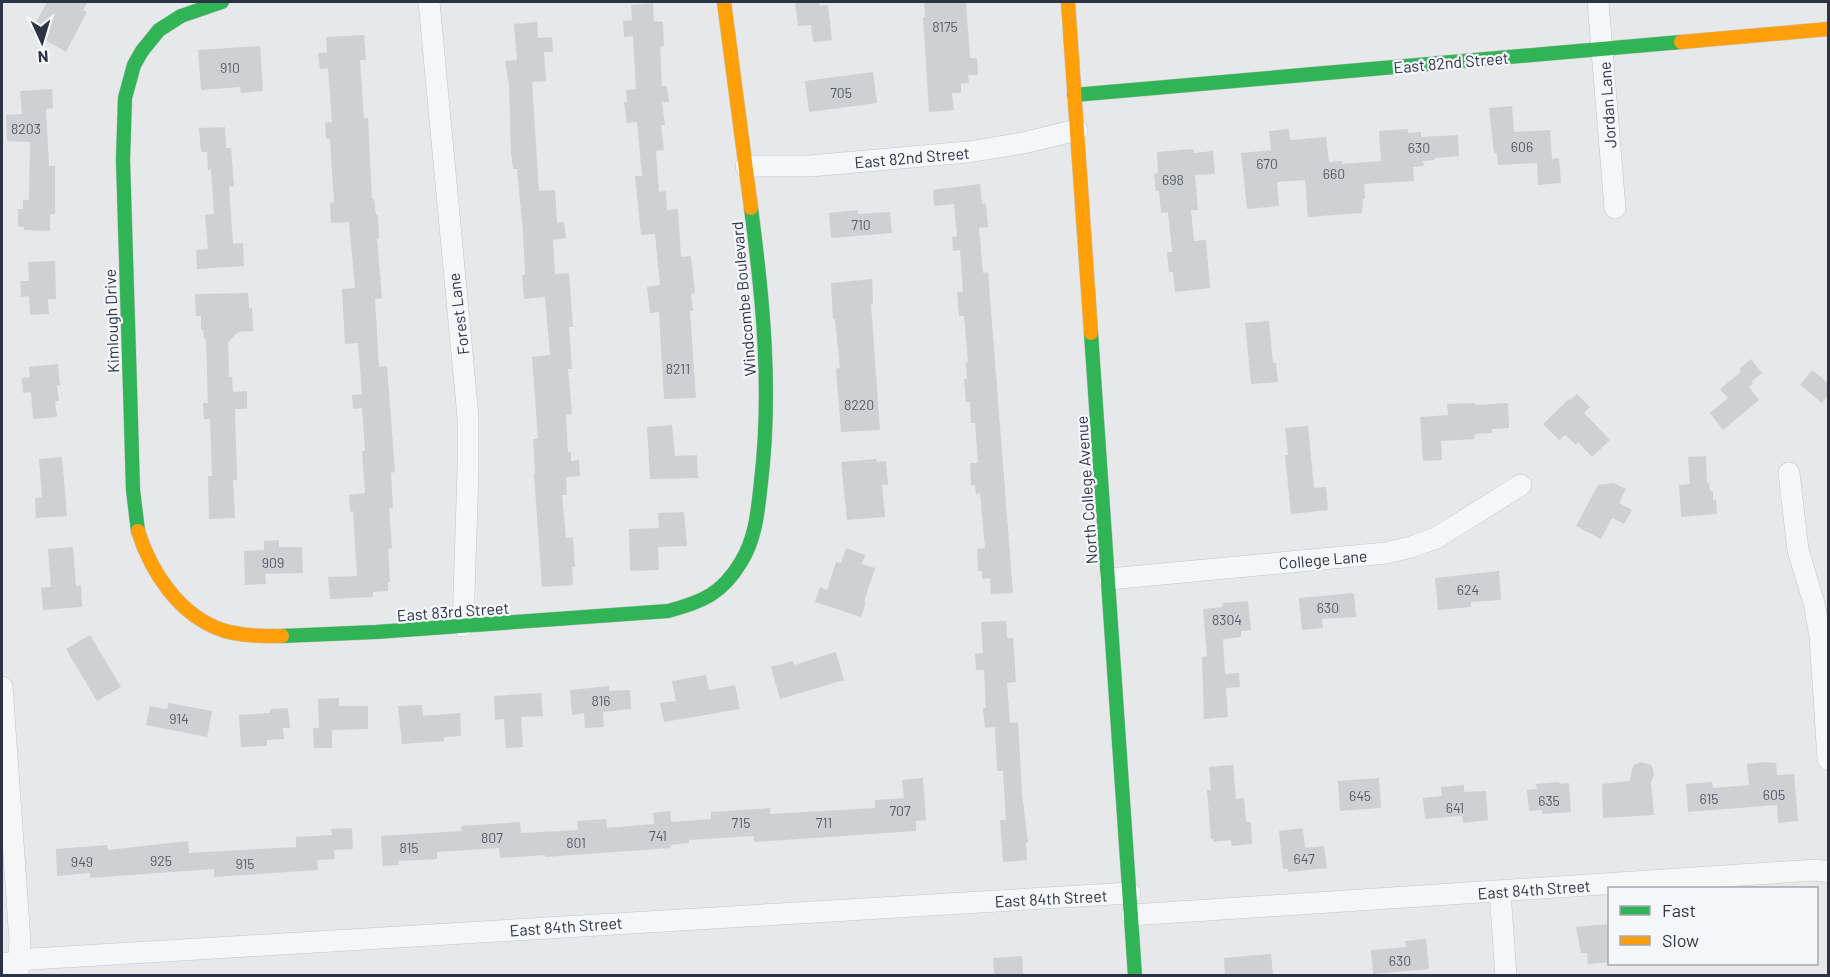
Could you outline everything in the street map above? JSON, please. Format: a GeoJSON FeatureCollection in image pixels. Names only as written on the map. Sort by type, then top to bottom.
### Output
{"type":"FeatureCollection","features":[{"type":"Feature","properties":{"kind":"street","name":"Kimlough Drive"},"geometry":{"type":"LineString","coordinates":[[185,606],[163,582],[144,547],[136,519],[133,490],[123,107],[125,89],[134,65],[147,43],[159,31],[193,8],[222,2]]}},
{"type":"Feature","properties":{"kind":"street","name":"Forest Lane"},"geometry":{"type":"LineString","coordinates":[[429,2],[468,417],[463,627]]}},
{"type":"Feature","properties":{"kind":"street","name":"Windcombe Boulevard"},"geometry":{"type":"LineString","coordinates":[[722,585],[741,562],[752,535],[761,484],[766,433],[767,373],[765,323],[724,2]]}},
{"type":"Feature","properties":{"kind":"street","name":"North College Avenue"},"geometry":{"type":"LineString","coordinates":[[1068,2],[1136,975]]}},
{"type":"Feature","properties":{"kind":"street","name":"Jordan Lane"},"geometry":{"type":"LineString","coordinates":[[1598,2],[1615,208]]}},
{"type":"Feature","properties":{"kind":"street","name":"East 82nd Street"},"geometry":{"type":"LineString","coordinates":[[1074,95],[1828,29]]}},
{"type":"Feature","properties":{"kind":"street","name":"East 82nd Street"},"geometry":{"type":"LineString","coordinates":[[746,166],[810,166],[968,152],[1023,143],[1077,130]]}},
{"type":"Feature","properties":{"kind":"street"},"geometry":{"type":"LineString","coordinates":[[1789,472],[1798,550],[1814,603],[1820,636],[1828,759]]}},
{"type":"Feature","properties":{"kind":"street","name":"College Lane"},"geometry":{"type":"LineString","coordinates":[[1109,579],[1386,553],[1436,538],[1521,485]]}},
{"type":"Feature","properties":{"kind":"street","name":"East 83rd Street"},"geometry":{"type":"LineString","coordinates":[[185,606],[218,628],[234,633],[258,636],[342,635],[668,611],[686,608],[703,600],[722,585]]}},
{"type":"Feature","properties":{"kind":"street"},"geometry":{"type":"LineString","coordinates":[[2,687],[20,941],[13,967]]}},
{"type":"Feature","properties":{"kind":"street","name":"East 84th Street"},"geometry":{"type":"LineString","coordinates":[[1132,915],[1816,870],[1828,872]]}},
{"type":"Feature","properties":{"kind":"street"},"geometry":{"type":"LineString","coordinates":[[1500,892],[1506,975]]}},
{"type":"Feature","properties":{"kind":"street","name":"East 84th Street"},"geometry":{"type":"LineString","coordinates":[[13,967],[697,918],[1130,893]]}},
{"type":"Feature","properties":{"kind":"building"},"geometry":{"type":"Polygon","coordinates":[[[47,2],[88,2],[83,10],[87,12],[66,52],[31,32],[47,2]]]}},
{"type":"Feature","properties":{"kind":"building"},"geometry":{"type":"Polygon","coordinates":[[[795,2],[819,2],[820,6],[828,5],[832,40],[813,42],[811,25],[798,26],[795,2]]]}},
{"type":"Feature","properties":{"kind":"building"},"geometry":{"type":"Polygon","coordinates":[[[924,2],[966,2],[970,58],[977,58],[978,75],[968,75],[969,83],[961,84],[961,93],[952,93],[954,110],[929,112],[924,2]]]}},
{"type":"Feature","properties":{"kind":"building"},"geometry":{"type":"Polygon","coordinates":[[[653,3],[654,21],[663,22],[664,46],[660,47],[662,86],[667,86],[669,102],[662,102],[665,125],[661,125],[664,150],[656,151],[659,192],[666,191],[667,210],[678,209],[681,257],[691,256],[695,293],[691,294],[693,311],[690,311],[696,398],[664,399],[659,312],[650,313],[647,287],[660,285],[655,234],[641,235],[635,176],[642,176],[637,122],[627,123],[624,102],[627,102],[626,90],[636,89],[633,36],[624,37],[623,21],[632,20],[631,5],[653,3]]]}},
{"type":"Feature","properties":{"kind":"building"},"geometry":{"type":"Polygon","coordinates":[[[537,22],[538,38],[552,37],[553,52],[544,52],[546,81],[532,82],[539,191],[555,190],[557,223],[564,222],[566,238],[553,240],[555,274],[569,273],[573,327],[569,327],[572,369],[568,369],[572,414],[566,415],[568,452],[571,452],[571,461],[579,460],[580,476],[566,477],[567,495],[562,495],[566,538],[573,537],[575,567],[572,567],[573,585],[542,587],[534,474],[533,439],[538,439],[532,357],[550,355],[545,297],[524,299],[523,232],[517,169],[513,169],[511,153],[509,85],[505,61],[517,60],[514,24],[537,22]]]}},
{"type":"Feature","properties":{"kind":"building"},"geometry":{"type":"Polygon","coordinates":[[[364,35],[366,60],[360,60],[364,118],[368,118],[372,199],[374,199],[376,215],[378,215],[379,239],[377,239],[382,298],[375,299],[379,367],[387,366],[395,472],[391,473],[393,508],[389,508],[392,548],[388,549],[390,582],[388,582],[388,591],[373,592],[373,597],[330,599],[328,577],[357,576],[353,511],[350,512],[349,495],[365,493],[362,451],[365,451],[362,408],[353,409],[352,395],[362,394],[358,343],[345,344],[342,289],[355,288],[349,222],[331,223],[330,203],[334,202],[330,139],[326,139],[325,123],[332,122],[328,68],[320,69],[318,53],[327,52],[326,37],[364,35]]]}},
{"type":"Feature","properties":{"kind":"building"},"geometry":{"type":"Polygon","coordinates":[[[260,46],[263,91],[241,93],[240,87],[201,90],[198,50],[260,46]]]}},
{"type":"Feature","properties":{"kind":"building"},"geometry":{"type":"Polygon","coordinates":[[[873,72],[877,103],[809,112],[805,81],[873,72]]]}},
{"type":"Feature","properties":{"kind":"building"},"geometry":{"type":"Polygon","coordinates":[[[52,89],[53,108],[46,109],[49,166],[55,166],[55,214],[50,214],[50,231],[24,230],[24,227],[18,226],[18,209],[23,209],[23,200],[29,200],[30,142],[7,141],[6,115],[22,114],[20,91],[52,89]]]}},
{"type":"Feature","properties":{"kind":"building"},"geometry":{"type":"Polygon","coordinates":[[[1512,106],[1514,132],[1550,130],[1552,159],[1559,158],[1561,183],[1538,185],[1537,163],[1498,165],[1497,153],[1494,153],[1489,108],[1512,106]]]}},
{"type":"Feature","properties":{"kind":"building"},"geometry":{"type":"Polygon","coordinates":[[[225,127],[226,148],[231,148],[234,186],[229,187],[233,244],[243,243],[244,266],[197,269],[196,250],[208,249],[205,215],[214,214],[211,170],[208,170],[207,152],[201,152],[199,128],[225,127]]]}},
{"type":"Feature","properties":{"kind":"building"},"geometry":{"type":"Polygon","coordinates":[[[1289,129],[1290,140],[1326,137],[1329,162],[1342,161],[1342,164],[1381,161],[1379,131],[1408,129],[1408,133],[1421,132],[1421,137],[1458,135],[1459,156],[1423,161],[1424,166],[1413,167],[1414,181],[1364,184],[1365,199],[1363,199],[1362,213],[1308,217],[1305,180],[1277,182],[1279,206],[1247,209],[1241,153],[1271,150],[1269,131],[1289,129]]]}},
{"type":"Feature","properties":{"kind":"building"},"geometry":{"type":"Polygon","coordinates":[[[1193,149],[1194,153],[1213,151],[1215,174],[1195,175],[1198,210],[1191,210],[1194,241],[1206,240],[1210,288],[1175,292],[1173,272],[1169,272],[1167,252],[1172,252],[1168,212],[1161,213],[1159,191],[1156,191],[1154,174],[1158,173],[1157,152],[1193,149]]]}},
{"type":"Feature","properties":{"kind":"building"},"geometry":{"type":"Polygon","coordinates":[[[980,184],[982,204],[986,203],[988,227],[979,228],[983,273],[988,272],[1013,593],[991,594],[990,578],[982,579],[982,571],[978,571],[977,549],[985,548],[980,493],[976,494],[975,485],[971,485],[970,463],[978,463],[975,423],[971,423],[970,402],[966,402],[964,379],[967,379],[966,362],[968,362],[964,316],[959,316],[957,292],[963,292],[960,250],[953,251],[952,237],[957,236],[954,204],[934,206],[933,190],[980,184]]]}},
{"type":"Feature","properties":{"kind":"building"},"geometry":{"type":"Polygon","coordinates":[[[858,210],[858,214],[890,212],[892,233],[831,238],[829,213],[858,210]]]}},
{"type":"Feature","properties":{"kind":"building"},"geometry":{"type":"Polygon","coordinates":[[[55,261],[56,299],[48,299],[49,314],[30,315],[29,296],[21,297],[20,281],[29,281],[28,262],[55,261]]]}},
{"type":"Feature","properties":{"kind":"building"},"geometry":{"type":"Polygon","coordinates":[[[872,279],[873,304],[871,304],[880,430],[841,432],[836,369],[840,368],[835,319],[833,319],[831,283],[872,279]]]}},
{"type":"Feature","properties":{"kind":"building"},"geometry":{"type":"Polygon","coordinates":[[[248,293],[249,308],[252,308],[253,331],[238,332],[228,342],[229,377],[232,377],[233,392],[247,391],[247,409],[235,409],[237,480],[233,480],[235,518],[209,519],[208,476],[212,476],[210,419],[204,419],[203,403],[208,403],[206,339],[201,330],[201,316],[196,316],[195,294],[248,293]]]}},
{"type":"Feature","properties":{"kind":"building"},"geometry":{"type":"Polygon","coordinates":[[[1269,321],[1273,363],[1276,363],[1278,382],[1251,384],[1245,323],[1269,321]]]}},
{"type":"Feature","properties":{"kind":"building"},"geometry":{"type":"Polygon","coordinates":[[[1751,359],[1762,373],[1751,382],[1753,384],[1749,387],[1759,400],[1723,430],[1710,413],[1728,398],[1720,389],[1741,372],[1739,369],[1751,359]]]}},
{"type":"Feature","properties":{"kind":"building"},"geometry":{"type":"Polygon","coordinates":[[[58,364],[60,385],[57,385],[59,401],[55,401],[57,417],[33,419],[31,392],[23,393],[22,378],[30,377],[29,367],[58,364]]]}},
{"type":"Feature","properties":{"kind":"building"},"geometry":{"type":"Polygon","coordinates":[[[1812,370],[1828,383],[1828,395],[1822,403],[1800,385],[1812,370]]]}},
{"type":"Feature","properties":{"kind":"building"},"geometry":{"type":"Polygon","coordinates":[[[1577,394],[1590,407],[1584,413],[1610,440],[1592,457],[1578,442],[1576,445],[1565,435],[1559,440],[1543,424],[1577,394]]]}},
{"type":"Feature","properties":{"kind":"building"},"geometry":{"type":"Polygon","coordinates":[[[1475,403],[1475,405],[1508,403],[1509,428],[1492,429],[1492,433],[1474,434],[1475,439],[1441,441],[1442,460],[1423,461],[1420,417],[1448,415],[1447,404],[1475,403]]]}},
{"type":"Feature","properties":{"kind":"building"},"geometry":{"type":"Polygon","coordinates":[[[672,425],[675,456],[697,455],[698,478],[650,479],[647,427],[672,425]]]}},
{"type":"Feature","properties":{"kind":"building"},"geometry":{"type":"Polygon","coordinates":[[[1308,426],[1314,488],[1326,487],[1328,510],[1291,514],[1285,455],[1288,455],[1285,428],[1308,426]]]}},
{"type":"Feature","properties":{"kind":"building"},"geometry":{"type":"Polygon","coordinates":[[[1706,456],[1707,483],[1709,483],[1710,491],[1713,491],[1713,500],[1716,499],[1717,514],[1681,517],[1679,485],[1690,484],[1688,457],[1706,456]]]}},
{"type":"Feature","properties":{"kind":"building"},"geometry":{"type":"Polygon","coordinates":[[[62,457],[67,516],[36,518],[35,498],[42,497],[39,459],[62,457]]]}},
{"type":"Feature","properties":{"kind":"building"},"geometry":{"type":"Polygon","coordinates":[[[876,459],[877,462],[886,461],[888,485],[882,485],[885,517],[847,520],[841,462],[876,459]]]}},
{"type":"Feature","properties":{"kind":"building"},"geometry":{"type":"Polygon","coordinates":[[[1614,483],[1626,489],[1619,503],[1632,510],[1624,524],[1612,518],[1601,539],[1576,526],[1598,485],[1614,483]]]}},
{"type":"Feature","properties":{"kind":"building"},"geometry":{"type":"Polygon","coordinates":[[[684,512],[687,546],[658,547],[659,570],[630,571],[629,529],[659,528],[658,513],[684,512]]]}},
{"type":"Feature","properties":{"kind":"building"},"geometry":{"type":"Polygon","coordinates":[[[279,540],[279,547],[302,547],[303,573],[265,574],[266,584],[245,585],[244,551],[264,550],[264,541],[279,540]]]}},
{"type":"Feature","properties":{"kind":"building"},"geometry":{"type":"Polygon","coordinates":[[[73,547],[76,586],[81,585],[82,607],[43,610],[41,588],[51,587],[48,549],[73,547]]]}},
{"type":"Feature","properties":{"kind":"building"},"geometry":{"type":"Polygon","coordinates":[[[846,548],[865,555],[862,564],[875,568],[861,617],[815,602],[820,587],[827,590],[836,562],[841,563],[846,548]]]}},
{"type":"Feature","properties":{"kind":"building"},"geometry":{"type":"Polygon","coordinates":[[[1499,571],[1501,600],[1471,602],[1471,607],[1438,610],[1435,578],[1499,571]]]}},
{"type":"Feature","properties":{"kind":"building"},"geometry":{"type":"Polygon","coordinates":[[[1354,593],[1356,617],[1322,619],[1323,628],[1302,630],[1299,598],[1354,593]]]}},
{"type":"Feature","properties":{"kind":"building"},"geometry":{"type":"Polygon","coordinates":[[[1248,601],[1251,630],[1241,631],[1241,637],[1223,639],[1225,674],[1239,673],[1240,687],[1226,688],[1228,717],[1204,719],[1202,657],[1207,656],[1203,609],[1223,607],[1222,603],[1248,601]]]}},
{"type":"Feature","properties":{"kind":"building"},"geometry":{"type":"Polygon","coordinates":[[[1006,621],[1007,638],[1013,638],[1016,682],[1007,683],[1010,723],[1018,722],[1022,793],[1028,842],[1026,843],[1027,860],[1003,862],[1000,820],[1006,820],[1003,771],[997,771],[995,727],[985,728],[984,670],[976,670],[975,654],[983,653],[981,622],[1006,621]]]}},
{"type":"Feature","properties":{"kind":"building"},"geometry":{"type":"Polygon","coordinates":[[[90,635],[121,687],[97,701],[66,649],[90,635]]]}},
{"type":"Feature","properties":{"kind":"building"},"geometry":{"type":"Polygon","coordinates":[[[836,652],[844,680],[780,699],[771,667],[793,661],[794,665],[836,652]]]}},
{"type":"Feature","properties":{"kind":"building"},"geometry":{"type":"Polygon","coordinates":[[[706,675],[709,690],[735,685],[740,709],[664,722],[660,703],[676,701],[672,681],[706,675]]]}},
{"type":"Feature","properties":{"kind":"building"},"geometry":{"type":"Polygon","coordinates":[[[609,686],[609,691],[630,690],[631,709],[603,712],[604,727],[585,728],[584,713],[572,715],[570,690],[609,686]]]}},
{"type":"Feature","properties":{"kind":"building"},"geometry":{"type":"Polygon","coordinates":[[[541,693],[543,716],[521,717],[523,747],[506,748],[504,719],[495,720],[494,696],[541,693]]]}},
{"type":"Feature","properties":{"kind":"building"},"geometry":{"type":"Polygon","coordinates":[[[339,698],[339,706],[368,706],[368,729],[332,730],[332,748],[314,748],[313,728],[319,728],[318,699],[339,698]]]}},
{"type":"Feature","properties":{"kind":"building"},"geometry":{"type":"Polygon","coordinates":[[[169,703],[212,711],[207,737],[146,725],[150,706],[167,709],[169,703]]]}},
{"type":"Feature","properties":{"kind":"building"},"geometry":{"type":"Polygon","coordinates":[[[422,705],[423,716],[460,713],[461,736],[444,737],[444,741],[402,744],[398,706],[422,705]]]}},
{"type":"Feature","properties":{"kind":"building"},"geometry":{"type":"Polygon","coordinates":[[[288,708],[290,728],[283,728],[284,739],[267,740],[267,746],[241,747],[239,715],[270,713],[270,709],[288,708]]]}},
{"type":"Feature","properties":{"kind":"building"},"geometry":{"type":"Polygon","coordinates":[[[1641,762],[1651,765],[1653,769],[1654,776],[1651,782],[1654,815],[1603,818],[1602,784],[1630,781],[1634,765],[1641,762]]]}},
{"type":"Feature","properties":{"kind":"building"},"geometry":{"type":"Polygon","coordinates":[[[1776,763],[1777,775],[1794,774],[1798,821],[1778,823],[1777,805],[1688,812],[1686,784],[1712,782],[1713,788],[1749,785],[1747,764],[1776,763]]]}},
{"type":"Feature","properties":{"kind":"building"},"geometry":{"type":"Polygon","coordinates":[[[1233,765],[1236,799],[1244,798],[1246,822],[1251,822],[1252,844],[1232,846],[1231,840],[1213,842],[1211,839],[1207,790],[1211,790],[1209,767],[1233,765]]]}},
{"type":"Feature","properties":{"kind":"building"},"geometry":{"type":"Polygon","coordinates":[[[923,778],[926,820],[916,821],[916,831],[754,842],[754,836],[689,840],[689,843],[670,845],[671,848],[545,857],[545,855],[500,858],[499,848],[437,852],[437,859],[398,861],[399,865],[383,866],[381,836],[462,831],[461,826],[520,822],[521,833],[578,830],[577,821],[606,819],[607,828],[654,824],[653,813],[670,811],[671,822],[711,819],[711,812],[770,808],[770,814],[875,808],[875,800],[904,798],[902,780],[923,778]]]}},
{"type":"Feature","properties":{"kind":"building"},"geometry":{"type":"Polygon","coordinates":[[[1379,778],[1381,808],[1340,811],[1338,781],[1379,778]]]}},
{"type":"Feature","properties":{"kind":"building"},"geometry":{"type":"Polygon","coordinates":[[[1559,782],[1560,784],[1569,783],[1571,812],[1542,814],[1542,810],[1529,811],[1527,790],[1537,789],[1536,784],[1559,782]]]}},
{"type":"Feature","properties":{"kind":"building"},"geometry":{"type":"Polygon","coordinates":[[[1464,785],[1464,792],[1486,791],[1488,820],[1463,823],[1462,816],[1425,819],[1423,798],[1442,796],[1441,787],[1464,785]]]}},
{"type":"Feature","properties":{"kind":"building"},"geometry":{"type":"Polygon","coordinates":[[[352,828],[353,849],[334,850],[335,859],[317,860],[318,870],[214,877],[214,869],[90,878],[90,873],[57,876],[56,849],[107,845],[108,850],[188,841],[189,853],[296,847],[296,837],[332,835],[331,829],[352,828]]]}},
{"type":"Feature","properties":{"kind":"building"},"geometry":{"type":"Polygon","coordinates":[[[1303,828],[1305,848],[1324,846],[1327,868],[1288,872],[1288,869],[1283,869],[1279,831],[1303,828]]]}},
{"type":"Feature","properties":{"kind":"building"},"geometry":{"type":"Polygon","coordinates":[[[1608,924],[1608,962],[1588,964],[1587,953],[1581,953],[1576,927],[1608,924]]]}},
{"type":"Feature","properties":{"kind":"building"},"geometry":{"type":"Polygon","coordinates":[[[1426,939],[1429,969],[1373,974],[1371,950],[1406,947],[1405,941],[1426,939]]]}},
{"type":"Feature","properties":{"kind":"building"},"geometry":{"type":"Polygon","coordinates":[[[1271,954],[1273,975],[1225,975],[1224,958],[1271,954]]]}},
{"type":"Feature","properties":{"kind":"building"},"geometry":{"type":"Polygon","coordinates":[[[1022,956],[1023,975],[994,975],[993,958],[1022,956]]]}},
{"type":"Feature","properties":{"kind":"traffic: fast"},"geometry":{"type":"LineString","coordinates":[[138,531],[133,490],[123,160],[125,98],[134,65],[159,30],[181,16],[222,2]]}},
{"type":"Feature","properties":{"kind":"traffic: fast"},"geometry":{"type":"LineString","coordinates":[[1074,95],[1681,42]]}},
{"type":"Feature","properties":{"kind":"traffic: fast"},"geometry":{"type":"LineString","coordinates":[[282,636],[376,632],[668,611],[701,600],[719,589],[734,573],[750,543],[757,513],[764,448],[765,345],[751,208]]}},
{"type":"Feature","properties":{"kind":"traffic: fast"},"geometry":{"type":"LineString","coordinates":[[1091,333],[1135,976]]}},
{"type":"Feature","properties":{"kind":"traffic: slow"},"geometry":{"type":"LineString","coordinates":[[724,2],[751,208]]}},
{"type":"Feature","properties":{"kind":"traffic: slow"},"geometry":{"type":"LineString","coordinates":[[1068,2],[1091,333]]}},
{"type":"Feature","properties":{"kind":"traffic: slow"},"geometry":{"type":"LineString","coordinates":[[1681,42],[1828,29]]}},
{"type":"Feature","properties":{"kind":"traffic: slow"},"geometry":{"type":"LineString","coordinates":[[138,531],[159,576],[180,603],[193,614],[229,632],[282,636]]}}]}
